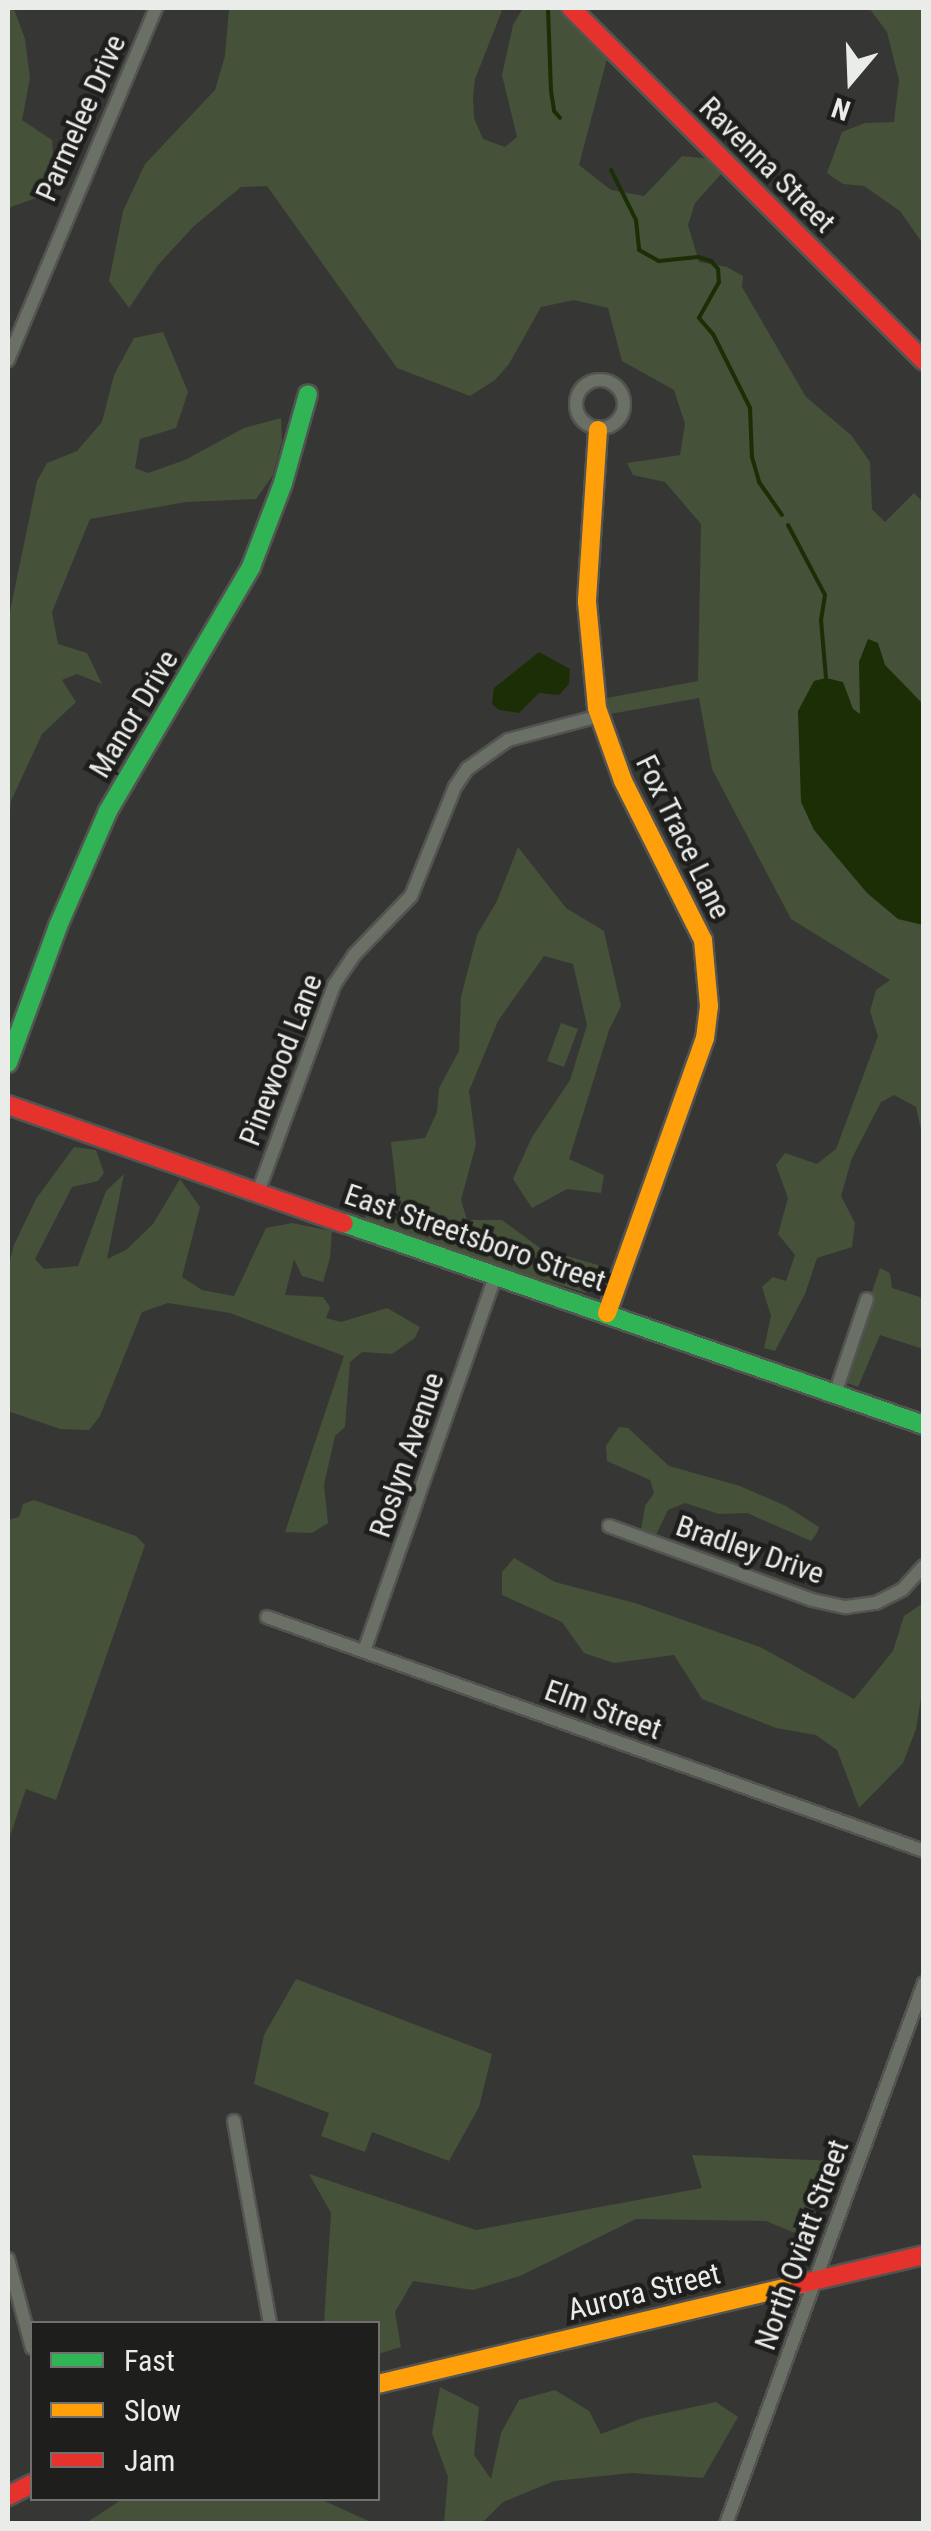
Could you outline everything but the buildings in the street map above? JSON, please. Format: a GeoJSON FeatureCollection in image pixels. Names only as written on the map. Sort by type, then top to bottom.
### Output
{"type":"FeatureCollection","features":[{"type":"Feature","properties":{"kind":"street","name":"Parmelee Drive"},"geometry":{"type":"LineString","coordinates":[[8,360],[156,8]]}},
{"type":"Feature","properties":{"kind":"street","name":"Ravenna Street"},"geometry":{"type":"LineString","coordinates":[[571,8],[924,361]]}},
{"type":"Feature","properties":{"kind":"street","name":"Manor Drive"},"geometry":{"type":"LineString","coordinates":[[8,1063],[58,926],[108,811],[251,567],[282,483],[308,394]]}},
{"type":"Feature","properties":{"kind":"street","name":"Fox Trace Lane"},"geometry":{"type":"LineString","coordinates":[[598,430],[586,602],[599,716],[623,781],[703,940],[710,1006],[705,1038],[607,1314]]}},
{"type":"Feature","properties":{"kind":"street","name":"Pinewood Lane"},"geometry":{"type":"LineString","coordinates":[[258,1192],[334,986],[354,955],[411,896],[454,787],[466,769],[508,740],[599,716]]}},
{"type":"Feature","properties":{"kind":"street","name":"East Streetsboro Street"},"geometry":{"type":"LineString","coordinates":[[8,1105],[924,1425]]}},
{"type":"Feature","properties":{"kind":"street","name":"Roslyn Avenue"},"geometry":{"type":"LineString","coordinates":[[364,1651],[496,1274]]}},
{"type":"Feature","properties":{"kind":"street"},"geometry":{"type":"LineString","coordinates":[[834,1394],[867,1299]]}},
{"type":"Feature","properties":{"kind":"street","name":"Bradley Drive"},"geometry":{"type":"LineString","coordinates":[[609,1526],[812,1600],[846,1607],[876,1603],[902,1588],[924,1566]]}},
{"type":"Feature","properties":{"kind":"street","name":"Elm Street"},"geometry":{"type":"LineString","coordinates":[[267,1617],[924,1851]]}},
{"type":"Feature","properties":{"kind":"street","name":"North Oviatt Street"},"geometry":{"type":"LineString","coordinates":[[726,2524],[923,1985]]}},
{"type":"Feature","properties":{"kind":"street"},"geometry":{"type":"LineString","coordinates":[[234,2121],[269,2321]]}},
{"type":"Feature","properties":{"kind":"street","name":"Aurora Street"},"geometry":{"type":"LineString","coordinates":[[380,2384],[924,2255]]}},
{"type":"Feature","properties":{"kind":"street"},"geometry":{"type":"LineString","coordinates":[[8,2259],[30,2341]]}},
{"type":"Feature","properties":{"kind":"shaded area"},"geometry":{"type":"Polygon","coordinates":[[[8,8],[14,9],[25,39],[30,78],[22,120],[52,140],[56,191],[8,208],[8,8]]]}},
{"type":"Feature","properties":{"kind":"shaded area"},"geometry":{"type":"Polygon","coordinates":[[[229,8],[503,8],[475,79],[473,97],[474,118],[483,139],[505,147],[517,137],[502,75],[513,25],[523,8],[557,8],[608,55],[579,165],[611,190],[644,196],[682,156],[711,159],[722,173],[695,203],[688,225],[699,262],[727,267],[743,276],[742,287],[806,397],[851,435],[870,462],[872,509],[885,522],[914,493],[924,503],[923,1139],[916,1107],[894,1095],[881,1102],[852,1158],[841,1196],[855,1223],[852,1247],[817,1258],[805,1294],[775,1351],[764,1348],[771,1316],[762,1287],[773,1277],[786,1281],[795,1255],[778,1234],[788,1198],[776,1165],[785,1153],[817,1164],[836,1149],[878,1036],[870,1011],[876,990],[890,980],[791,919],[712,769],[699,698],[599,716],[596,700],[698,681],[701,524],[665,482],[633,475],[627,463],[680,455],[685,424],[674,390],[622,361],[608,308],[574,300],[541,307],[509,364],[495,380],[470,396],[397,368],[267,186],[241,187],[194,226],[158,265],[129,308],[109,281],[123,211],[145,164],[215,90],[225,56],[229,8]]]}},
{"type":"Feature","properties":{"kind":"shaded area"},"geometry":{"type":"Polygon","coordinates":[[[869,8],[923,8],[923,244],[900,211],[864,186],[843,184],[827,173],[842,132],[865,123],[894,122],[899,80],[887,32],[869,8]]]}},
{"type":"Feature","properties":{"kind":"shaded area"},"geometry":{"type":"Polygon","coordinates":[[[163,332],[188,392],[176,428],[140,439],[135,468],[148,473],[185,460],[244,428],[281,418],[282,441],[273,475],[256,499],[186,502],[90,519],[52,612],[58,644],[87,653],[102,684],[77,674],[62,680],[76,702],[42,734],[11,801],[8,830],[8,621],[37,481],[47,463],[77,451],[102,422],[114,375],[134,338],[163,332]]]}},
{"type":"Feature","properties":{"kind":"shaded area"},"geometry":{"type":"Polygon","coordinates":[[[868,639],[878,643],[885,665],[923,704],[923,925],[898,919],[867,893],[814,830],[801,802],[798,711],[814,681],[826,678],[843,682],[853,709],[860,714],[859,662],[868,639]]]}},
{"type":"Feature","properties":{"kind":"shaded area"},"geometry":{"type":"Polygon","coordinates":[[[539,652],[570,669],[569,684],[559,695],[539,693],[519,713],[499,710],[492,704],[494,688],[539,652]]]}},
{"type":"Feature","properties":{"kind":"shaded area"},"geometry":{"type":"Polygon","coordinates":[[[518,847],[566,908],[604,931],[621,1006],[609,1030],[569,1159],[604,1175],[601,1193],[567,1189],[532,1208],[513,1179],[532,1137],[570,1080],[587,1025],[573,964],[544,956],[498,1021],[469,1091],[476,1144],[461,1200],[467,1220],[502,1220],[540,1248],[601,1266],[586,1293],[366,1225],[365,1206],[397,1196],[391,1142],[425,1138],[437,1112],[439,1088],[459,1051],[461,997],[477,935],[497,901],[518,847]]]}},
{"type":"Feature","properties":{"kind":"shaded area"},"geometry":{"type":"Polygon","coordinates":[[[561,1023],[578,1029],[564,1067],[547,1061],[561,1023]]]}},
{"type":"Feature","properties":{"kind":"shaded area"},"geometry":{"type":"Polygon","coordinates":[[[74,1147],[96,1150],[104,1173],[98,1181],[72,1187],[35,1259],[44,1269],[78,1266],[106,1191],[124,1174],[107,1259],[126,1250],[153,1224],[180,1179],[200,1207],[182,1277],[202,1290],[234,1296],[266,1228],[292,1223],[332,1231],[330,1258],[323,1282],[302,1276],[294,1259],[285,1295],[323,1297],[330,1307],[326,1318],[341,1322],[387,1308],[420,1327],[415,1338],[392,1354],[362,1352],[350,1362],[345,1427],[335,1436],[324,1485],[328,1523],[312,1533],[285,1532],[344,1356],[230,1313],[168,1303],[142,1312],[100,1416],[89,1430],[60,1429],[8,1411],[8,1268],[14,1245],[36,1199],[74,1147]]]}},
{"type":"Feature","properties":{"kind":"shaded area"},"geometry":{"type":"Polygon","coordinates":[[[880,1268],[890,1273],[892,1288],[923,1298],[923,1349],[880,1335],[858,1387],[842,1381],[880,1268]]]}},
{"type":"Feature","properties":{"kind":"shaded area"},"geometry":{"type":"Polygon","coordinates":[[[619,1427],[628,1428],[669,1466],[740,1486],[786,1506],[819,1527],[817,1533],[811,1541],[747,1513],[719,1514],[685,1503],[668,1510],[655,1537],[641,1530],[645,1506],[654,1493],[650,1480],[607,1461],[606,1446],[619,1427]]]}},
{"type":"Feature","properties":{"kind":"shaded area"},"geometry":{"type":"Polygon","coordinates":[[[34,1500],[136,1536],[145,1545],[56,1800],[26,1789],[8,1842],[8,1520],[19,1517],[23,1504],[34,1500]]]}},
{"type":"Feature","properties":{"kind":"shaded area"},"geometry":{"type":"Polygon","coordinates":[[[514,1558],[555,1582],[635,1603],[760,1647],[854,1699],[893,1651],[904,1616],[923,1603],[923,1686],[916,1729],[903,1763],[859,1808],[837,1750],[816,1735],[776,1728],[702,1699],[674,1655],[614,1663],[584,1653],[562,1622],[502,1595],[502,1572],[514,1558]]]}},
{"type":"Feature","properties":{"kind":"shaded area"},"geometry":{"type":"Polygon","coordinates":[[[296,1979],[492,2054],[479,2107],[449,2161],[372,2132],[365,2152],[321,2136],[329,2113],[254,2084],[264,2035],[296,1979]]]}},
{"type":"Feature","properties":{"kind":"shaded area"},"geometry":{"type":"Polygon","coordinates":[[[692,2155],[837,2161],[807,2238],[766,2221],[636,2219],[520,2276],[473,2290],[413,2281],[395,2312],[401,2347],[380,2353],[380,2321],[324,2321],[331,2213],[309,2174],[476,2230],[702,2188],[692,2155]]]}},
{"type":"Feature","properties":{"kind":"shaded area"},"geometry":{"type":"Polygon","coordinates":[[[440,2387],[479,2407],[474,2455],[491,2479],[501,2433],[519,2400],[555,2390],[589,2411],[601,2434],[643,2418],[716,2402],[738,2417],[703,2478],[632,2473],[554,2481],[503,2502],[482,2523],[444,2523],[448,2477],[432,2433],[440,2387]]]}},
{"type":"Feature","properties":{"kind":"shaded area"},"geometry":{"type":"Polygon","coordinates":[[[119,2501],[324,2501],[373,2523],[86,2523],[119,2501]]]}},
{"type":"Feature","properties":{"kind":"waterway"},"geometry":{"type":"LineString","coordinates":[[548,9],[551,91],[554,111],[560,118]]}},
{"type":"Feature","properties":{"kind":"waterway"},"geometry":{"type":"LineString","coordinates":[[611,170],[636,220],[639,250],[659,261],[698,257],[711,261],[718,269],[719,282],[699,318],[713,334],[750,408],[752,457],[759,482],[782,515]]}},
{"type":"Feature","properties":{"kind":"waterway"},"geometry":{"type":"LineString","coordinates":[[788,525],[825,595],[821,620],[826,678]]}},
{"type":"Feature","properties":{"kind":"traffic: fast"},"geometry":{"type":"LineString","coordinates":[[8,1063],[58,926],[108,811],[251,567],[283,483],[308,394]]}},
{"type":"Feature","properties":{"kind":"traffic: fast"},"geometry":{"type":"LineString","coordinates":[[344,1223],[924,1425]]}},
{"type":"Feature","properties":{"kind":"traffic: slow"},"geometry":{"type":"LineString","coordinates":[[598,430],[587,602],[597,708],[623,781],[703,940],[709,1006],[705,1038],[607,1313]]}},
{"type":"Feature","properties":{"kind":"traffic: slow"},"geometry":{"type":"LineString","coordinates":[[380,2384],[800,2284]]}},
{"type":"Feature","properties":{"kind":"traffic: jam"},"geometry":{"type":"LineString","coordinates":[[571,8],[924,361]]}},
{"type":"Feature","properties":{"kind":"traffic: jam"},"geometry":{"type":"LineString","coordinates":[[8,1105],[344,1223]]}},
{"type":"Feature","properties":{"kind":"traffic: jam"},"geometry":{"type":"LineString","coordinates":[[800,2284],[924,2255]]}},
{"type":"Feature","properties":{"kind":"traffic: jam"},"geometry":{"type":"LineString","coordinates":[[8,2496],[30,2485]]}}]}
